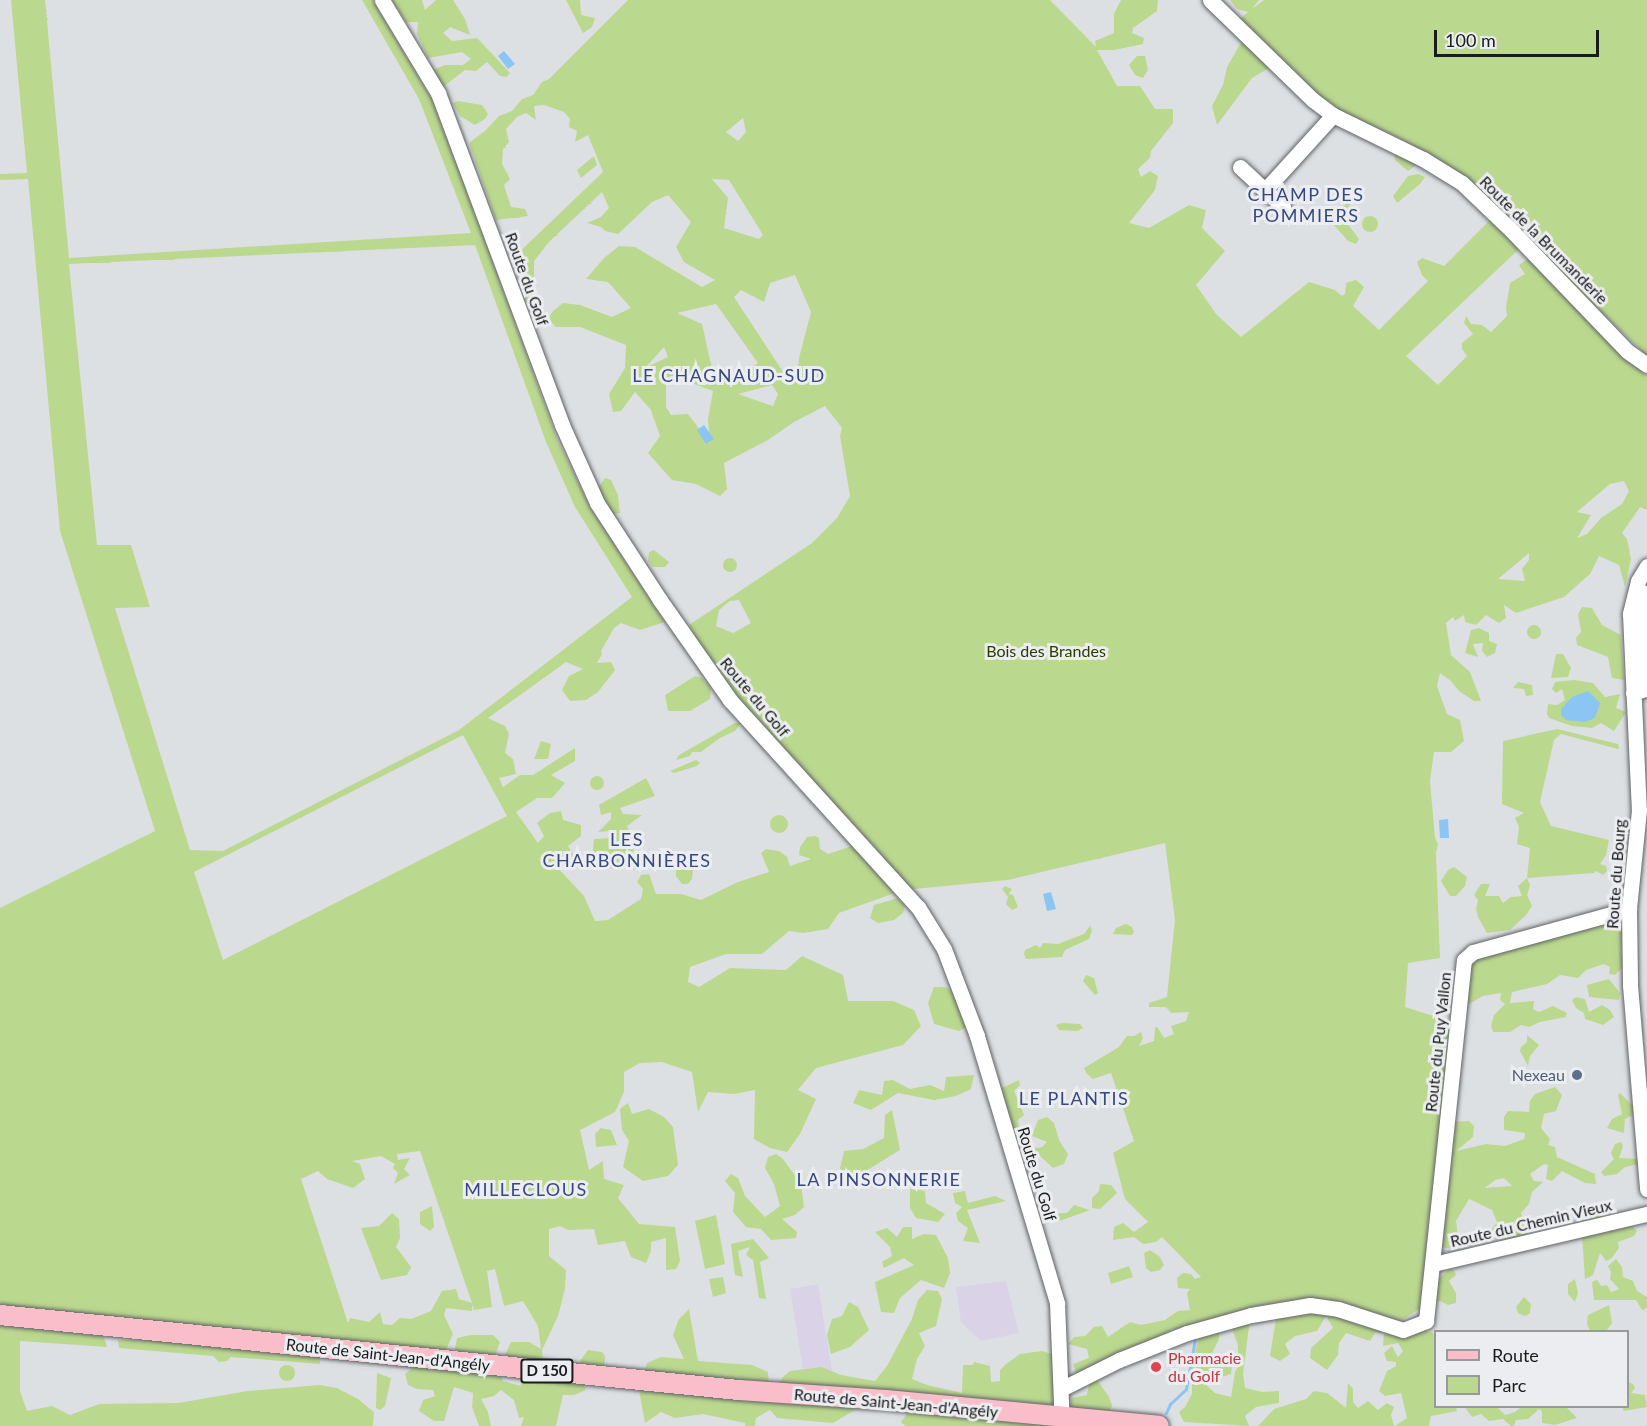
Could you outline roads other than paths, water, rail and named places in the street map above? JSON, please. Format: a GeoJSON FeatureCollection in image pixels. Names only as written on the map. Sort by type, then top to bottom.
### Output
{"type":"FeatureCollection","features":[{"type":"Feature","properties":{"kind":"main road","name":"Route de Saint-Jean-d'Angély"},"geometry":{"type":"LineString","coordinates":[[0,1315],[777,1394],[886,1400],[1062,1421],[1159,1426]]}},
{"type":"Feature","properties":{"kind":"main road","name":"Route de Saint-Jean-d'Angély"},"geometry":{"type":"LineString","coordinates":[[777,1394],[818,1401],[1035,1426]]}},
{"type":"Feature","properties":{"kind":"street","name":"Route du Golf"},"geometry":{"type":"LineString","coordinates":[[382,0],[438,93],[562,425],[597,502],[660,600],[730,700],[918,906],[944,950],[977,1036],[1057,1304],[1062,1421]]}},
{"type":"Feature","properties":{"kind":"street","name":"Route de la Brumanderie"},"geometry":{"type":"LineString","coordinates":[[1210,0],[1313,100],[1334,115],[1423,159],[1462,183],[1512,231],[1627,351],[1647,365]]}},
{"type":"Feature","properties":{"kind":"street"},"geometry":{"type":"LineString","coordinates":[[1265,190],[1334,115]]}},
{"type":"Feature","properties":{"kind":"street"},"geometry":{"type":"LineString","coordinates":[[1240,167],[1282,207]]}},
{"type":"Feature","properties":{"kind":"street","name":"Route du Bourg"},"geometry":{"type":"LineString","coordinates":[[1647,566],[1638,581],[1630,614],[1633,693],[1643,768],[1638,839],[1629,909],[1630,985],[1647,1189]]}},
{"type":"Feature","properties":{"kind":"street"},"geometry":{"type":"LineString","coordinates":[[1633,693],[1645,689],[1641,627],[1647,593]]}},
{"type":"Feature","properties":{"kind":"street","name":"Route du Puy Vallon"},"geometry":{"type":"LineString","coordinates":[[1433,1264],[1464,960],[1473,952],[1629,909]]}},
{"type":"Feature","properties":{"kind":"street","name":"Route du Chemin Vieux"},"geometry":{"type":"LineString","coordinates":[[1061,1389],[1119,1360],[1194,1330],[1310,1305],[1338,1310],[1403,1330],[1426,1321],[1433,1264],[1647,1214]]}},
{"type":"Feature","properties":{"kind":"water"},"geometry":{"type":"Polygon","coordinates":[[[504,51],[515,64],[508,69],[498,56],[504,51]]]}},
{"type":"Feature","properties":{"kind":"water"},"geometry":{"type":"Polygon","coordinates":[[[704,425],[714,439],[706,444],[697,430],[704,425]]]}},
{"type":"Feature","properties":{"kind":"water"},"geometry":{"type":"Polygon","coordinates":[[[1588,691],[1600,703],[1595,718],[1585,722],[1566,720],[1561,715],[1561,709],[1572,697],[1588,691]]]}},
{"type":"Feature","properties":{"kind":"water"},"geometry":{"type":"Polygon","coordinates":[[[1448,819],[1449,838],[1440,838],[1439,820],[1448,819]]]}},
{"type":"Feature","properties":{"kind":"water"},"geometry":{"type":"Polygon","coordinates":[[[1051,892],[1056,909],[1047,911],[1043,894],[1051,892]]]}},
{"type":"Feature","properties":{"kind":"waterway"},"geometry":{"type":"LineString","coordinates":[[1166,1413],[1170,1404],[1186,1389],[1195,1339]]}},
{"type":"Feature","properties":{"kind":"place","name":"Nexeau"},"geometry":{"type":"Point","coordinates":[1577,1075]}},
{"type":"Feature","properties":{"kind":"place","name":"Pharmacie du Golf"},"geometry":{"type":"Point","coordinates":[1156,1367]}},
{"type":"Feature","properties":{"kind":"district","name":"CHAMP DES POMMIERS"},"geometry":{"type":"Point","coordinates":[1306,205]}},
{"type":"Feature","properties":{"kind":"district","name":"LE CHAGNAUD-SUD"},"geometry":{"type":"Point","coordinates":[729,375]}},
{"type":"Feature","properties":{"kind":"district","name":"LES CHARBONNIÈRES"},"geometry":{"type":"Point","coordinates":[627,850]}},
{"type":"Feature","properties":{"kind":"district","name":"LE PLANTIS"},"geometry":{"type":"Point","coordinates":[1074,1098]}},
{"type":"Feature","properties":{"kind":"district","name":"LA PINSONNERIE"},"geometry":{"type":"Point","coordinates":[879,1179]}},
{"type":"Feature","properties":{"kind":"district","name":"MILLECLOUS"},"geometry":{"type":"Point","coordinates":[526,1189]}},
{"type":"Feature","properties":{"kind":"park label","name":"Bois des Brandes"},"geometry":{"type":"Point","coordinates":[1046,651]}}]}
